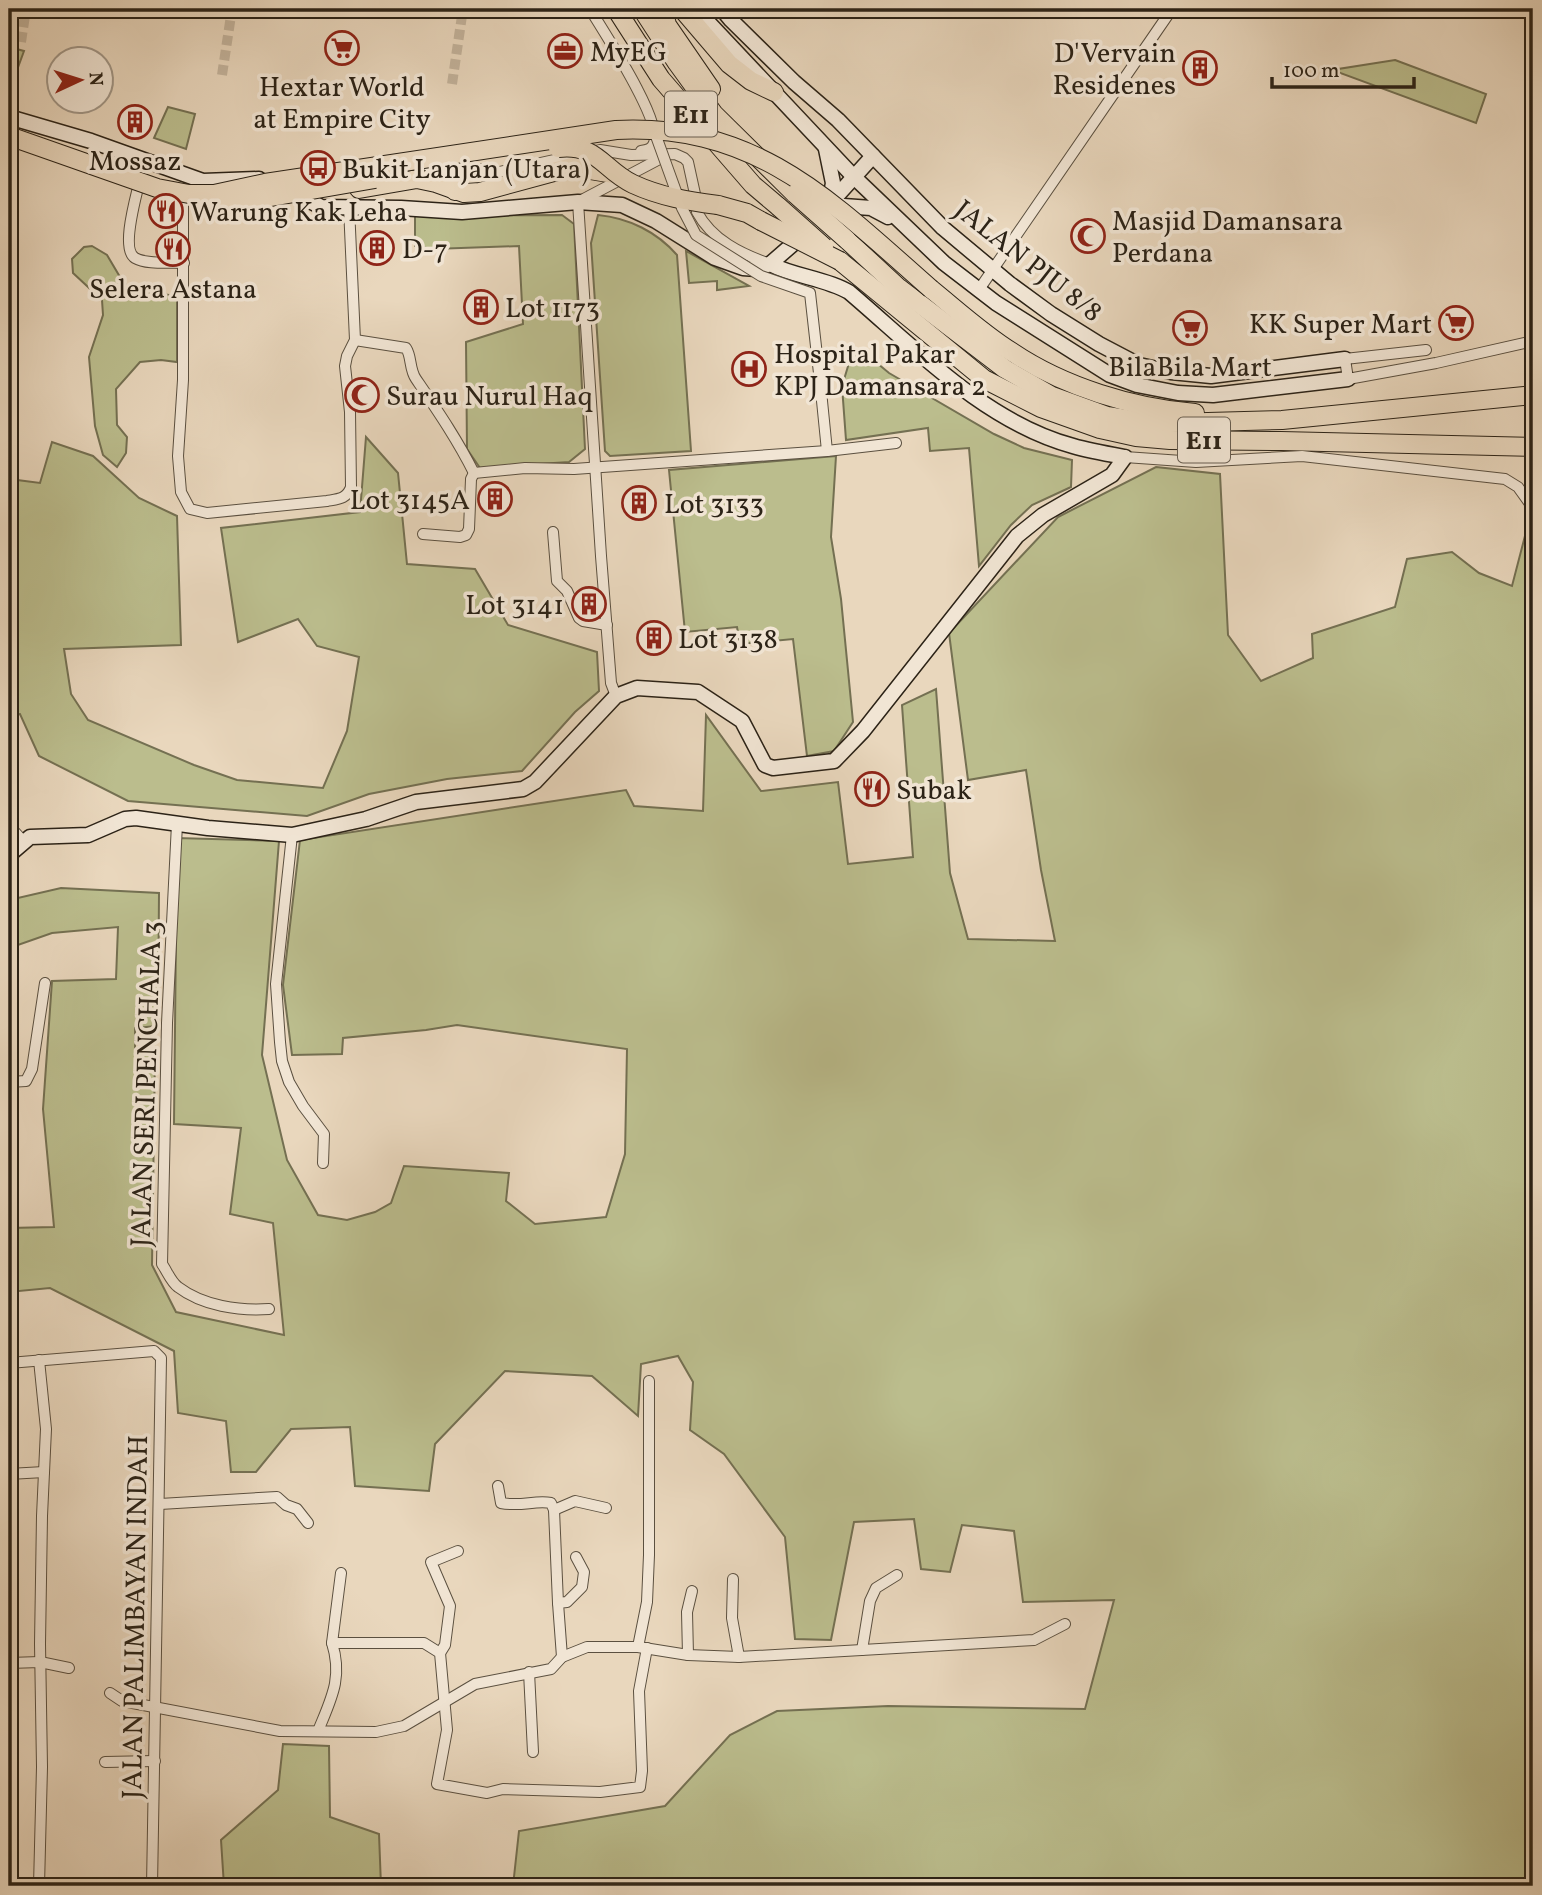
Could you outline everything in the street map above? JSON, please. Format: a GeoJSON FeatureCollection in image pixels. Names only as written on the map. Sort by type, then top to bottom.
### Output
{"type":"FeatureCollection","features":[{"type":"Feature","properties":{"kind":"highway","name":"E11"},"geometry":{"type":"LineString","coordinates":[[616,9],[662,79],[753,186],[984,379],[1041,408],[1100,429],[1136,438],[1533,447]]}},
{"type":"Feature","properties":{"kind":"highway"},"geometry":{"type":"LineString","coordinates":[[682,9],[729,64],[774,92]]}},
{"type":"Feature","properties":{"kind":"highway","name":"E11"},"geometry":{"type":"LineString","coordinates":[[648,10],[714,114],[795,194],[900,288],[994,361],[1052,396],[1107,415],[1138,421],[1171,423],[1282,420],[1533,395]]}},
{"type":"Feature","properties":{"kind":"highway"},"geometry":{"type":"LineString","coordinates":[[9,137],[157,188],[189,194],[215,194],[265,183],[616,130],[670,132],[726,143],[758,156],[821,194],[931,289],[1012,353],[1042,370],[1131,402],[1176,411],[1282,420]]}},
{"type":"Feature","properties":{"kind":"highway"},"geometry":{"type":"LineString","coordinates":[[9,148],[157,199],[191,206],[236,203],[571,146],[600,158],[614,178]]}},
{"type":"Feature","properties":{"kind":"highway"},"geometry":{"type":"LineString","coordinates":[[286,188],[339,193],[417,179],[455,191],[480,192],[572,167],[633,184],[670,198],[718,205],[747,213],[840,261]]}},
{"type":"Feature","properties":{"kind":"highway"},"geometry":{"type":"LineString","coordinates":[[455,191],[449,183],[452,175],[480,173]]}},
{"type":"Feature","properties":{"kind":"street"},"geometry":{"type":"LineString","coordinates":[[590,9],[637,86],[696,240],[715,258],[734,265],[757,268],[770,264],[793,244]]}},
{"type":"Feature","properties":{"kind":"street","name":"JALAN PJU 8/8"},"geometry":{"type":"LineString","coordinates":[[698,9],[854,177],[944,263],[978,291],[1110,375],[1137,385],[1178,393],[1213,395],[1377,373]]}},
{"type":"Feature","properties":{"kind":"street","name":"JALAN PJU 8/8"},"geometry":{"type":"LineString","coordinates":[[722,9],[838,120],[943,228],[992,270],[1071,328],[1139,365],[1211,376],[1426,350],[1413,357]]}},
{"type":"Feature","properties":{"kind":"street"},"geometry":{"type":"LineString","coordinates":[[978,291],[1172,9]]}},
{"type":"Feature","properties":{"kind":"street"},"geometry":{"type":"LineString","coordinates":[[9,117],[91,141],[167,176],[183,190],[247,192],[286,188],[321,206],[462,212],[578,202],[622,205]]}},
{"type":"Feature","properties":{"kind":"street"},"geometry":{"type":"LineString","coordinates":[[578,202],[614,178],[671,154],[678,142],[674,130]]}},
{"type":"Feature","properties":{"kind":"street"},"geometry":{"type":"LineString","coordinates":[[634,149],[649,150],[654,145],[656,136]]}},
{"type":"Feature","properties":{"kind":"street"},"geometry":{"type":"LineString","coordinates":[[9,137],[79,153],[141,175],[203,181],[261,179],[425,165],[495,173],[600,150],[631,155],[671,154],[688,162],[695,194]]}},
{"type":"Feature","properties":{"kind":"street"},"geometry":{"type":"LineString","coordinates":[[826,148],[833,183],[826,208]]}},
{"type":"Feature","properties":{"kind":"street"},"geometry":{"type":"LineString","coordinates":[[826,208],[873,156]]}},
{"type":"Feature","properties":{"kind":"street"},"geometry":{"type":"LineString","coordinates":[[141,175],[128,238],[131,254],[135,258],[150,261],[184,263]]}},
{"type":"Feature","properties":{"kind":"street"},"geometry":{"type":"LineString","coordinates":[[614,178],[612,198],[622,205],[696,240],[761,276],[810,293],[827,450]]}},
{"type":"Feature","properties":{"kind":"street"},"geometry":{"type":"LineString","coordinates":[[183,190],[183,380],[178,456],[181,492],[190,509],[207,513],[327,501],[345,497],[351,487],[351,412],[345,366],[355,341],[349,207]]}},
{"type":"Feature","properties":{"kind":"street"},"geometry":{"type":"LineString","coordinates":[[578,202],[611,683],[616,696]]}},
{"type":"Feature","properties":{"kind":"street"},"geometry":{"type":"LineString","coordinates":[[826,208],[871,208],[902,224]]}},
{"type":"Feature","properties":{"kind":"street"},"geometry":{"type":"LineString","coordinates":[[697,212],[716,236],[744,254],[785,272],[838,286],[849,292],[983,403],[1016,422],[1072,446],[1125,457],[1196,462],[1301,456],[1505,479],[1518,487],[1533,508]]}},
{"type":"Feature","properties":{"kind":"street"},"geometry":{"type":"LineString","coordinates":[[696,240],[712,242],[716,236]]}},
{"type":"Feature","properties":{"kind":"street"},"geometry":{"type":"LineString","coordinates":[[355,341],[406,348],[411,371],[449,426],[474,473]]}},
{"type":"Feature","properties":{"kind":"street"},"geometry":{"type":"LineString","coordinates":[[1377,373],[1533,341]]}},
{"type":"Feature","properties":{"kind":"street"},"geometry":{"type":"LineString","coordinates":[[1393,354],[1436,363]]}},
{"type":"Feature","properties":{"kind":"street"},"geometry":{"type":"LineString","coordinates":[[1377,373],[1403,365],[1413,357]]}},
{"type":"Feature","properties":{"kind":"street"},"geometry":{"type":"LineString","coordinates":[[1345,359],[1348,379]]}},
{"type":"Feature","properties":{"kind":"street"},"geometry":{"type":"LineString","coordinates":[[474,473],[526,468],[574,469],[896,443]]}},
{"type":"Feature","properties":{"kind":"street"},"geometry":{"type":"LineString","coordinates":[[9,855],[24,842],[36,837],[88,835],[125,819],[292,835],[366,819],[416,802],[523,789],[535,782],[616,696],[636,688],[698,692],[742,721],[765,765],[773,768],[834,761],[863,731],[1017,536],[1043,515],[1112,475],[1125,457]]}},
{"type":"Feature","properties":{"kind":"street"},"geometry":{"type":"LineString","coordinates":[[423,534],[460,537],[466,535],[469,529],[471,479],[474,473]]}},
{"type":"Feature","properties":{"kind":"street"},"geometry":{"type":"LineString","coordinates":[[553,532],[557,581],[567,591],[579,618],[607,625]]}},
{"type":"Feature","properties":{"kind":"street","name":"JALAN SERI PENCHALA 3"},"geometry":{"type":"LineString","coordinates":[[177,824],[167,1023],[162,1264],[176,1286],[203,1300],[243,1310],[269,1309]]}},
{"type":"Feature","properties":{"kind":"street"},"geometry":{"type":"LineString","coordinates":[[9,828],[24,842]]}},
{"type":"Feature","properties":{"kind":"street"},"geometry":{"type":"LineString","coordinates":[[292,835],[276,984],[280,1042],[289,1082],[324,1135],[323,1163]]}},
{"type":"Feature","properties":{"kind":"street"},"geometry":{"type":"LineString","coordinates":[[9,1082],[26,1081],[32,1069],[45,984]]}},
{"type":"Feature","properties":{"kind":"street","name":"JALAN PALIMBAYAN INDAH"},"geometry":{"type":"LineString","coordinates":[[39,1360],[153,1351],[161,1358],[152,1886]]}},
{"type":"Feature","properties":{"kind":"street"},"geometry":{"type":"LineString","coordinates":[[9,1363],[39,1360],[46,1429],[40,1662],[42,1767],[39,1886]]}},
{"type":"Feature","properties":{"kind":"street"},"geometry":{"type":"LineString","coordinates":[[458,1551],[431,1562],[450,1606],[445,1645],[440,1653],[447,1731],[437,1784],[487,1793],[503,1789],[600,1792],[639,1787],[642,1771],[639,1691],[649,1555],[649,1381]]}},
{"type":"Feature","properties":{"kind":"street"},"geometry":{"type":"LineString","coordinates":[[9,1474],[44,1472]]}},
{"type":"Feature","properties":{"kind":"street"},"geometry":{"type":"LineString","coordinates":[[498,1486],[501,1503],[517,1506],[545,1502],[551,1503],[554,1510],[562,1657]]}},
{"type":"Feature","properties":{"kind":"street"},"geometry":{"type":"LineString","coordinates":[[160,1504],[277,1497],[286,1505],[297,1509],[308,1523]]}},
{"type":"Feature","properties":{"kind":"street"},"geometry":{"type":"LineString","coordinates":[[554,1510],[575,1501],[606,1508]]}},
{"type":"Feature","properties":{"kind":"street"},"geometry":{"type":"LineString","coordinates":[[558,1603],[567,1602],[582,1587],[584,1572],[576,1557]]}},
{"type":"Feature","properties":{"kind":"street"},"geometry":{"type":"LineString","coordinates":[[318,1731],[338,1671],[332,1643],[341,1573]]}},
{"type":"Feature","properties":{"kind":"street"},"geometry":{"type":"LineString","coordinates":[[862,1650],[870,1601],[876,1588],[897,1575]]}},
{"type":"Feature","properties":{"kind":"street"},"geometry":{"type":"LineString","coordinates":[[733,1579],[732,1618],[739,1657]]}},
{"type":"Feature","properties":{"kind":"street"},"geometry":{"type":"LineString","coordinates":[[688,1655],[687,1612],[692,1591]]}},
{"type":"Feature","properties":{"kind":"street"},"geometry":{"type":"LineString","coordinates":[[110,1693],[122,1701],[280,1731],[376,1732],[404,1726],[475,1684],[551,1669],[562,1657],[587,1647],[643,1647],[688,1655],[739,1657],[1034,1640],[1065,1624]]}},
{"type":"Feature","properties":{"kind":"street"},"geometry":{"type":"LineString","coordinates":[[332,1643],[424,1643],[440,1653]]}},
{"type":"Feature","properties":{"kind":"street"},"geometry":{"type":"LineString","coordinates":[[9,1663],[40,1662],[69,1668]]}},
{"type":"Feature","properties":{"kind":"street"},"geometry":{"type":"LineString","coordinates":[[529,1672],[533,1752]]}},
{"type":"Feature","properties":{"kind":"street"},"geometry":{"type":"LineString","coordinates":[[104,1762],[155,1761]]}},
{"type":"Feature","properties":{"kind":"green space"},"geometry":{"type":"Polygon","coordinates":[[[9,47],[24,51],[13,81],[9,81],[9,47]]]}},
{"type":"Feature","properties":{"kind":"green space"},"geometry":{"type":"Polygon","coordinates":[[[1395,60],[1486,94],[1476,123],[1332,70],[1395,60]]]}},
{"type":"Feature","properties":{"kind":"green space"},"geometry":{"type":"Polygon","coordinates":[[[168,107],[195,114],[186,149],[154,138],[168,107]]]}},
{"type":"Feature","properties":{"kind":"green space"},"geometry":{"type":"Polygon","coordinates":[[[562,215],[574,224],[585,449],[569,462],[480,468],[467,449],[466,342],[523,324],[519,246],[433,249],[415,246],[415,216],[562,215]]]}},
{"type":"Feature","properties":{"kind":"green space"},"geometry":{"type":"Polygon","coordinates":[[[598,215],[621,219],[642,228],[661,239],[677,255],[691,451],[610,456],[605,451],[591,243],[598,215]]]}},
{"type":"Feature","properties":{"kind":"green space"},"geometry":{"type":"Polygon","coordinates":[[[92,246],[107,255],[123,282],[135,291],[177,296],[177,362],[140,362],[116,389],[117,425],[127,437],[126,453],[117,467],[103,455],[95,426],[89,357],[103,315],[102,300],[73,273],[72,259],[84,247],[92,246]]]}},
{"type":"Feature","properties":{"kind":"green space"},"geometry":{"type":"Polygon","coordinates":[[[686,251],[749,286],[717,290],[717,281],[689,283],[686,251]]]}},
{"type":"Feature","properties":{"kind":"green space"},"geometry":{"type":"Polygon","coordinates":[[[860,349],[889,373],[994,434],[1024,448],[1072,460],[1071,487],[1032,505],[1011,525],[979,566],[969,448],[930,451],[928,428],[846,440],[842,386],[853,350],[860,349]]]}},
{"type":"Feature","properties":{"kind":"green space"},"geometry":{"type":"Polygon","coordinates":[[[366,437],[398,473],[407,564],[475,569],[508,625],[597,652],[599,691],[575,712],[522,771],[447,779],[369,794],[307,816],[128,801],[39,756],[20,714],[9,715],[9,479],[40,483],[52,442],[93,456],[139,498],[177,516],[181,645],[64,649],[71,694],[88,720],[194,765],[237,780],[323,788],[347,731],[359,657],[317,646],[298,619],[238,642],[221,528],[360,512],[366,437]]]}},
{"type":"Feature","properties":{"kind":"green space"},"geometry":{"type":"Polygon","coordinates":[[[836,456],[831,537],[841,599],[853,722],[834,751],[807,756],[793,639],[740,644],[737,627],[685,632],[669,470],[836,456]]]}},
{"type":"Feature","properties":{"kind":"green space"},"geometry":{"type":"Polygon","coordinates":[[[1156,467],[1220,474],[1228,635],[1261,681],[1313,658],[1312,634],[1395,607],[1407,559],[1452,552],[1479,573],[1512,586],[1526,532],[1533,536],[1533,1886],[513,1886],[519,1831],[665,1806],[730,1735],[777,1711],[888,1706],[1085,1709],[1114,1600],[1023,1602],[1014,1531],[962,1525],[950,1572],[921,1569],[914,1519],[854,1522],[831,1640],[795,1639],[785,1537],[724,1454],[690,1430],[693,1382],[678,1356],[641,1364],[638,1416],[592,1376],[505,1371],[435,1444],[429,1491],[355,1486],[350,1427],[291,1429],[256,1472],[231,1472],[226,1421],[178,1413],[174,1351],[50,1288],[9,1292],[9,1228],[54,1227],[43,1109],[52,981],[116,979],[118,927],[52,933],[12,947],[9,957],[9,900],[61,888],[159,893],[158,1026],[135,1028],[135,1049],[155,1053],[152,1265],[176,1312],[284,1335],[273,1223],[230,1214],[241,1128],[174,1124],[177,838],[279,841],[262,1055],[287,1160],[318,1215],[347,1220],[375,1212],[391,1203],[404,1166],[509,1173],[506,1201],[535,1224],[606,1217],[625,1154],[627,1049],[457,1025],[343,1038],[342,1054],[292,1055],[283,985],[300,840],[626,790],[634,806],[703,811],[706,715],[761,791],[838,782],[848,864],[913,857],[902,705],[936,689],[950,873],[968,939],[1055,941],[1026,770],[968,780],[949,633],[1058,517],[1156,467]]]}},
{"type":"Feature","properties":{"kind":"green space"},"geometry":{"type":"Polygon","coordinates":[[[283,1744],[329,1746],[330,1817],[379,1834],[381,1886],[224,1886],[221,1840],[278,1790],[283,1744]]]}},
{"type":"Feature","properties":{"kind":"tunnel"},"geometry":{"type":"LineString","coordinates":[[21,42],[26,9]]}},
{"type":"Feature","properties":{"kind":"tunnel"},"geometry":{"type":"LineString","coordinates":[[222,75],[232,9]]}},
{"type":"Feature","properties":{"kind":"tunnel"},"geometry":{"type":"LineString","coordinates":[[452,84],[463,9]]}},
{"type":"Feature","properties":{"kind":"place","name":"Hextar World at Empire City"},"geometry":{"type":"Point","coordinates":[342,48]}},
{"type":"Feature","properties":{"kind":"place","name":"MyEG"},"geometry":{"type":"Point","coordinates":[565,51]}},
{"type":"Feature","properties":{"kind":"place","name":"D'Vervain Residenes"},"geometry":{"type":"Point","coordinates":[1200,68]}},
{"type":"Feature","properties":{"kind":"place","name":"Mossaz"},"geometry":{"type":"Point","coordinates":[135,122]}},
{"type":"Feature","properties":{"kind":"place","name":"Bukit Lanjan (Utara)"},"geometry":{"type":"Point","coordinates":[318,168]}},
{"type":"Feature","properties":{"kind":"place","name":"Warung Kak Leha"},"geometry":{"type":"Point","coordinates":[166,211]}},
{"type":"Feature","properties":{"kind":"place","name":"Masjid Damansara Perdana"},"geometry":{"type":"Point","coordinates":[1088,236]}},
{"type":"Feature","properties":{"kind":"place","name":"D-7"},"geometry":{"type":"Point","coordinates":[377,248]}},
{"type":"Feature","properties":{"kind":"place","name":"Selera Astana"},"geometry":{"type":"Point","coordinates":[173,249]}},
{"type":"Feature","properties":{"kind":"place","name":"Lot 1173"},"geometry":{"type":"Point","coordinates":[481,307]}},
{"type":"Feature","properties":{"kind":"place","name":"KK Super Mart"},"geometry":{"type":"Point","coordinates":[1456,323]}},
{"type":"Feature","properties":{"kind":"place","name":"BilaBila Mart"},"geometry":{"type":"Point","coordinates":[1190,328]}},
{"type":"Feature","properties":{"kind":"place","name":"Hospital Pakar KPJ Damansara 2"},"geometry":{"type":"Point","coordinates":[749,369]}},
{"type":"Feature","properties":{"kind":"place","name":"Surau Nurul Haq"},"geometry":{"type":"Point","coordinates":[362,395]}},
{"type":"Feature","properties":{"kind":"place","name":"Lot 3145A"},"geometry":{"type":"Point","coordinates":[495,499]}},
{"type":"Feature","properties":{"kind":"place","name":"Lot 3133"},"geometry":{"type":"Point","coordinates":[639,503]}},
{"type":"Feature","properties":{"kind":"place","name":"Lot 3141"},"geometry":{"type":"Point","coordinates":[589,604]}},
{"type":"Feature","properties":{"kind":"place","name":"Lot 3138"},"geometry":{"type":"Point","coordinates":[654,638]}},
{"type":"Feature","properties":{"kind":"place","name":"Subak"},"geometry":{"type":"Point","coordinates":[872,789]}}]}
